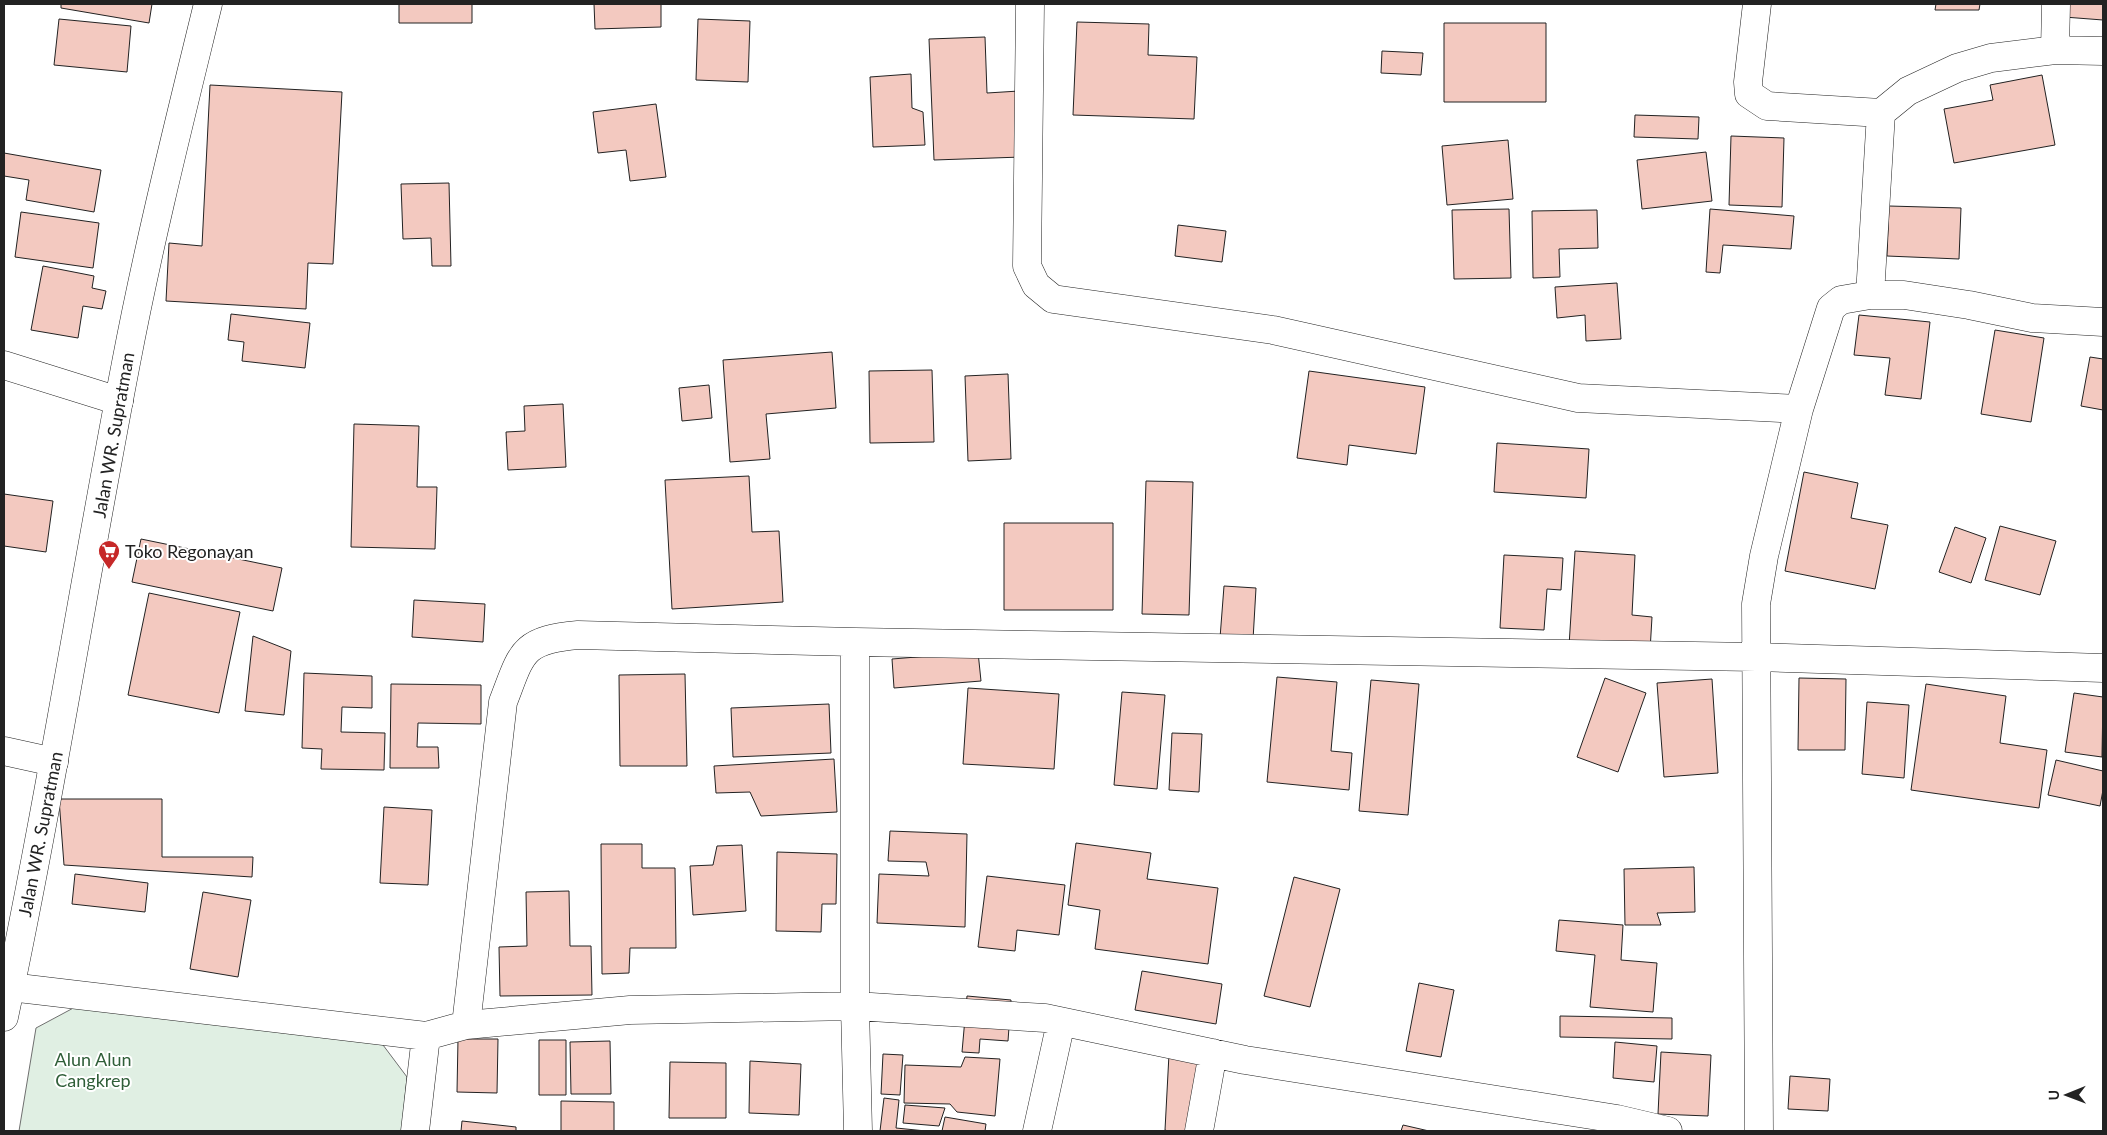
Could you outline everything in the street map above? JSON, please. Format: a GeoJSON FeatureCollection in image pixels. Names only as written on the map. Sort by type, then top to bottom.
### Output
{"type":"FeatureCollection","features":[{"type":"Feature","properties":{"kind":"street","name":"Jalan WR. Supratman"},"geometry":{"type":"LineString","coordinates":[[4,1017],[54,762],[119,401],[158,209],[208,4]]}},
{"type":"Feature","properties":{"kind":"street"},"geometry":{"type":"LineString","coordinates":[[1030,4],[1027,266],[1036,284],[1053,299],[1273,330],[1578,398],[1799,409]]}},
{"type":"Feature","properties":{"kind":"street"},"geometry":{"type":"LineString","coordinates":[[1757,4],[1748,82],[1749,94],[1767,106],[1881,114],[1908,91],[1957,68],[1991,58],[2055,50],[2103,51]]}},
{"type":"Feature","properties":{"kind":"street"},"geometry":{"type":"LineString","coordinates":[[2055,50],[2056,4]]}},
{"type":"Feature","properties":{"kind":"street"},"geometry":{"type":"LineString","coordinates":[[1870,295],[1881,114]]}},
{"type":"Feature","properties":{"kind":"street"},"geometry":{"type":"LineString","coordinates":[[1759,1131],[1756,604],[1764,556],[1799,409],[1831,308],[1841,300],[1870,295],[1904,295],[1969,305],[2032,318],[2103,322]]}},
{"type":"Feature","properties":{"kind":"street"},"geometry":{"type":"LineString","coordinates":[[4,365],[119,401]]}},
{"type":"Feature","properties":{"kind":"street"},"geometry":{"type":"LineString","coordinates":[[466,1025],[503,702],[520,659],[535,644],[551,638],[578,636],[1756,657],[2103,668]]}},
{"type":"Feature","properties":{"kind":"street"},"geometry":{"type":"LineString","coordinates":[[855,642],[855,1006],[858,1131]]}},
{"type":"Feature","properties":{"kind":"street"},"geometry":{"type":"LineString","coordinates":[[4,751],[54,762]]}},
{"type":"Feature","properties":{"kind":"street"},"geometry":{"type":"LineString","coordinates":[[10,987],[426,1036],[466,1025],[630,1010],[855,1006],[1045,1018],[1245,1060],[1616,1125],[1668,1131]]}},
{"type":"Feature","properties":{"kind":"street"},"geometry":{"type":"LineString","coordinates":[[1037,1131],[1062,1022]]}},
{"type":"Feature","properties":{"kind":"street"},"geometry":{"type":"LineString","coordinates":[[415,1131],[426,1036]]}},
{"type":"Feature","properties":{"kind":"street"},"geometry":{"type":"LineString","coordinates":[[1199,1131],[1213,1053]]}},
{"type":"Feature","properties":{"kind":"green space","name":"Alun Alun Cangkrep"},"geometry":{"type":"Polygon","coordinates":[[[79,1005],[380,1041],[407,1077],[402,1131],[19,1131],[36,1028],[79,1005]]]}},
{"type":"Feature","properties":{"kind":"building"},"geometry":{"type":"Polygon","coordinates":[[[61,4],[152,4],[149,23],[61,8],[61,4]]]}},
{"type":"Feature","properties":{"kind":"building"},"geometry":{"type":"Polygon","coordinates":[[[399,4],[472,4],[472,23],[399,23],[399,4]]]}},
{"type":"Feature","properties":{"kind":"building"},"geometry":{"type":"Polygon","coordinates":[[[594,4],[661,4],[661,27],[595,29],[594,4]]]}},
{"type":"Feature","properties":{"kind":"building"},"geometry":{"type":"Polygon","coordinates":[[[1936,4],[1980,4],[1979,10],[1935,10],[1936,4]]]}},
{"type":"Feature","properties":{"kind":"building"},"geometry":{"type":"Polygon","coordinates":[[[2065,4],[2103,4],[2103,20],[2064,17],[2065,4]]]}},
{"type":"Feature","properties":{"kind":"building"},"geometry":{"type":"Polygon","coordinates":[[[59,19],[131,26],[127,72],[54,65],[59,19]]]}},
{"type":"Feature","properties":{"kind":"building"},"geometry":{"type":"Polygon","coordinates":[[[698,19],[750,21],[748,82],[696,80],[698,19]]]}},
{"type":"Feature","properties":{"kind":"building"},"geometry":{"type":"Polygon","coordinates":[[[1077,22],[1149,24],[1148,55],[1197,57],[1194,119],[1073,115],[1077,22]]]}},
{"type":"Feature","properties":{"kind":"building"},"geometry":{"type":"Polygon","coordinates":[[[1444,23],[1546,23],[1546,102],[1444,102],[1444,23]]]}},
{"type":"Feature","properties":{"kind":"building"},"geometry":{"type":"Polygon","coordinates":[[[985,37],[987,93],[1019,91],[1022,157],[934,160],[929,39],[985,37]]]}},
{"type":"Feature","properties":{"kind":"building"},"geometry":{"type":"Polygon","coordinates":[[[1382,51],[1423,53],[1421,75],[1381,73],[1382,51]]]}},
{"type":"Feature","properties":{"kind":"building"},"geometry":{"type":"Polygon","coordinates":[[[911,74],[912,108],[923,112],[925,145],[873,147],[870,77],[911,74]]]}},
{"type":"Feature","properties":{"kind":"building"},"geometry":{"type":"Polygon","coordinates":[[[2042,75],[2055,145],[1954,163],[1944,109],[1993,100],[1990,85],[2042,75]]]}},
{"type":"Feature","properties":{"kind":"building"},"geometry":{"type":"Polygon","coordinates":[[[210,85],[342,92],[333,264],[308,263],[306,309],[166,301],[169,243],[202,246],[210,85]]]}},
{"type":"Feature","properties":{"kind":"building"},"geometry":{"type":"Polygon","coordinates":[[[656,104],[666,177],[630,181],[626,150],[598,153],[593,112],[656,104]]]}},
{"type":"Feature","properties":{"kind":"building"},"geometry":{"type":"Polygon","coordinates":[[[1635,115],[1699,117],[1698,139],[1634,137],[1635,115]]]}},
{"type":"Feature","properties":{"kind":"building"},"geometry":{"type":"Polygon","coordinates":[[[1731,136],[1784,138],[1782,207],[1729,205],[1731,136]]]}},
{"type":"Feature","properties":{"kind":"building"},"geometry":{"type":"Polygon","coordinates":[[[1508,140],[1513,199],[1447,205],[1442,146],[1508,140]]]}},
{"type":"Feature","properties":{"kind":"building"},"geometry":{"type":"Polygon","coordinates":[[[1706,152],[1712,201],[1642,209],[1637,160],[1706,152]]]}},
{"type":"Feature","properties":{"kind":"building"},"geometry":{"type":"Polygon","coordinates":[[[4,153],[101,170],[94,212],[26,200],[29,180],[4,176],[4,153]]]}},
{"type":"Feature","properties":{"kind":"building"},"geometry":{"type":"Polygon","coordinates":[[[449,183],[451,266],[432,266],[431,238],[403,239],[401,184],[449,183]]]}},
{"type":"Feature","properties":{"kind":"building"},"geometry":{"type":"Polygon","coordinates":[[[1889,206],[1961,208],[1959,259],[1887,256],[1889,206]]]}},
{"type":"Feature","properties":{"kind":"building"},"geometry":{"type":"Polygon","coordinates":[[[1509,209],[1511,278],[1454,279],[1452,210],[1509,209]]]}},
{"type":"Feature","properties":{"kind":"building"},"geometry":{"type":"Polygon","coordinates":[[[1710,209],[1794,216],[1791,249],[1723,245],[1720,273],[1706,272],[1710,209]]]}},
{"type":"Feature","properties":{"kind":"building"},"geometry":{"type":"Polygon","coordinates":[[[1597,210],[1598,248],[1559,249],[1560,277],[1533,278],[1532,211],[1597,210]]]}},
{"type":"Feature","properties":{"kind":"building"},"geometry":{"type":"Polygon","coordinates":[[[21,212],[99,223],[93,268],[15,257],[21,212]]]}},
{"type":"Feature","properties":{"kind":"building"},"geometry":{"type":"Polygon","coordinates":[[[1178,225],[1226,231],[1222,262],[1175,256],[1178,225]]]}},
{"type":"Feature","properties":{"kind":"building"},"geometry":{"type":"Polygon","coordinates":[[[43,266],[94,276],[92,288],[106,291],[102,309],[83,306],[78,338],[31,330],[43,266]]]}},
{"type":"Feature","properties":{"kind":"building"},"geometry":{"type":"Polygon","coordinates":[[[1617,283],[1621,339],[1586,341],[1585,315],[1557,318],[1555,287],[1617,283]]]}},
{"type":"Feature","properties":{"kind":"building"},"geometry":{"type":"Polygon","coordinates":[[[231,314],[310,323],[305,368],[242,361],[244,342],[228,340],[231,314]]]}},
{"type":"Feature","properties":{"kind":"building"},"geometry":{"type":"Polygon","coordinates":[[[1859,315],[1930,322],[1921,399],[1885,395],[1890,358],[1854,355],[1859,315]]]}},
{"type":"Feature","properties":{"kind":"building"},"geometry":{"type":"Polygon","coordinates":[[[1995,330],[2044,338],[2031,422],[1981,414],[1995,330]]]}},
{"type":"Feature","properties":{"kind":"building"},"geometry":{"type":"Polygon","coordinates":[[[832,352],[836,408],[766,414],[770,459],[730,462],[723,360],[832,352]]]}},
{"type":"Feature","properties":{"kind":"building"},"geometry":{"type":"Polygon","coordinates":[[[2090,357],[2103,359],[2103,410],[2081,406],[2090,357]]]}},
{"type":"Feature","properties":{"kind":"building"},"geometry":{"type":"Polygon","coordinates":[[[932,370],[934,442],[870,443],[869,371],[932,370]]]}},
{"type":"Feature","properties":{"kind":"building"},"geometry":{"type":"Polygon","coordinates":[[[1309,371],[1425,387],[1416,454],[1349,445],[1347,465],[1297,458],[1309,371]]]}},
{"type":"Feature","properties":{"kind":"building"},"geometry":{"type":"Polygon","coordinates":[[[1008,374],[1011,459],[968,461],[965,376],[1008,374]]]}},
{"type":"Feature","properties":{"kind":"building"},"geometry":{"type":"Polygon","coordinates":[[[709,385],[712,418],[682,421],[679,388],[709,385]]]}},
{"type":"Feature","properties":{"kind":"building"},"geometry":{"type":"Polygon","coordinates":[[[563,404],[566,467],[508,470],[506,432],[525,431],[524,406],[563,404]]]}},
{"type":"Feature","properties":{"kind":"building"},"geometry":{"type":"Polygon","coordinates":[[[354,424],[419,426],[417,487],[437,487],[435,549],[351,547],[354,424]]]}},
{"type":"Feature","properties":{"kind":"building"},"geometry":{"type":"Polygon","coordinates":[[[1497,443],[1589,449],[1586,498],[1494,492],[1497,443]]]}},
{"type":"Feature","properties":{"kind":"building"},"geometry":{"type":"Polygon","coordinates":[[[1804,472],[1858,483],[1851,518],[1888,525],[1875,589],[1785,571],[1804,472]]]}},
{"type":"Feature","properties":{"kind":"building"},"geometry":{"type":"Polygon","coordinates":[[[749,476],[752,532],[779,531],[783,602],[672,609],[665,480],[749,476]]]}},
{"type":"Feature","properties":{"kind":"building"},"geometry":{"type":"Polygon","coordinates":[[[1146,481],[1193,482],[1189,615],[1142,614],[1146,481]]]}},
{"type":"Feature","properties":{"kind":"building"},"geometry":{"type":"Polygon","coordinates":[[[4,494],[53,501],[46,552],[4,546],[4,494]]]}},
{"type":"Feature","properties":{"kind":"building"},"geometry":{"type":"Polygon","coordinates":[[[1004,523],[1113,523],[1113,610],[1004,610],[1004,523]]]}},
{"type":"Feature","properties":{"kind":"building"},"geometry":{"type":"Polygon","coordinates":[[[2000,526],[2056,541],[2040,595],[1985,580],[2000,526]]]}},
{"type":"Feature","properties":{"kind":"building"},"geometry":{"type":"Polygon","coordinates":[[[1955,527],[1986,538],[1971,583],[1939,572],[1955,527]]]}},
{"type":"Feature","properties":{"kind":"building"},"geometry":{"type":"Polygon","coordinates":[[[141,539],[282,568],[273,611],[132,582],[141,539]]]}},
{"type":"Feature","properties":{"kind":"building"},"geometry":{"type":"Polygon","coordinates":[[[1575,551],[1635,555],[1632,615],[1652,617],[1650,651],[1569,646],[1575,551]]]}},
{"type":"Feature","properties":{"kind":"building"},"geometry":{"type":"Polygon","coordinates":[[[1504,555],[1563,558],[1561,590],[1547,589],[1544,630],[1500,628],[1504,555]]]}},
{"type":"Feature","properties":{"kind":"building"},"geometry":{"type":"Polygon","coordinates":[[[1224,586],[1256,588],[1253,640],[1220,638],[1224,586]]]}},
{"type":"Feature","properties":{"kind":"building"},"geometry":{"type":"Polygon","coordinates":[[[149,593],[240,612],[219,713],[128,695],[149,593]]]}},
{"type":"Feature","properties":{"kind":"building"},"geometry":{"type":"Polygon","coordinates":[[[414,600],[485,604],[483,642],[412,637],[414,600]]]}},
{"type":"Feature","properties":{"kind":"building"},"geometry":{"type":"Polygon","coordinates":[[[253,636],[291,651],[284,715],[245,711],[253,636]]]}},
{"type":"Feature","properties":{"kind":"building"},"geometry":{"type":"Polygon","coordinates":[[[978,652],[981,681],[894,688],[892,659],[978,652]]]}},
{"type":"Feature","properties":{"kind":"building"},"geometry":{"type":"Polygon","coordinates":[[[304,673],[372,676],[372,708],[342,707],[341,732],[385,733],[384,770],[321,769],[322,749],[302,748],[304,673]]]}},
{"type":"Feature","properties":{"kind":"building"},"geometry":{"type":"Polygon","coordinates":[[[685,674],[687,766],[620,766],[619,675],[685,674]]]}},
{"type":"Feature","properties":{"kind":"building"},"geometry":{"type":"Polygon","coordinates":[[[1277,677],[1337,682],[1331,751],[1352,753],[1349,790],[1267,782],[1277,677]]]}},
{"type":"Feature","properties":{"kind":"building"},"geometry":{"type":"Polygon","coordinates":[[[1605,678],[1646,693],[1618,772],[1577,757],[1605,678]]]}},
{"type":"Feature","properties":{"kind":"building"},"geometry":{"type":"Polygon","coordinates":[[[1799,678],[1846,679],[1845,750],[1798,750],[1799,678]]]}},
{"type":"Feature","properties":{"kind":"building"},"geometry":{"type":"Polygon","coordinates":[[[1712,679],[1718,773],[1664,777],[1657,683],[1712,679]]]}},
{"type":"Feature","properties":{"kind":"building"},"geometry":{"type":"Polygon","coordinates":[[[1371,680],[1419,684],[1408,815],[1359,811],[1371,680]]]}},
{"type":"Feature","properties":{"kind":"building"},"geometry":{"type":"Polygon","coordinates":[[[391,684],[481,685],[481,724],[418,723],[417,747],[438,747],[439,768],[390,768],[391,684]]]}},
{"type":"Feature","properties":{"kind":"building"},"geometry":{"type":"Polygon","coordinates":[[[1926,684],[2006,696],[2000,743],[2047,750],[2039,808],[1911,790],[1926,684]]]}},
{"type":"Feature","properties":{"kind":"building"},"geometry":{"type":"Polygon","coordinates":[[[968,688],[1059,694],[1054,769],[963,764],[968,688]]]}},
{"type":"Feature","properties":{"kind":"building"},"geometry":{"type":"Polygon","coordinates":[[[1122,692],[1165,695],[1157,789],[1114,785],[1122,692]]]}},
{"type":"Feature","properties":{"kind":"building"},"geometry":{"type":"Polygon","coordinates":[[[2074,693],[2103,697],[2102,757],[2065,752],[2074,693]]]}},
{"type":"Feature","properties":{"kind":"building"},"geometry":{"type":"Polygon","coordinates":[[[1867,702],[1909,705],[1904,778],[1862,774],[1867,702]]]}},
{"type":"Feature","properties":{"kind":"building"},"geometry":{"type":"Polygon","coordinates":[[[829,704],[831,753],[733,757],[731,708],[829,704]]]}},
{"type":"Feature","properties":{"kind":"building"},"geometry":{"type":"Polygon","coordinates":[[[1172,733],[1202,734],[1199,792],[1169,790],[1172,733]]]}},
{"type":"Feature","properties":{"kind":"building"},"geometry":{"type":"Polygon","coordinates":[[[834,759],[837,812],[761,816],[750,792],[716,793],[714,766],[834,759]]]}},
{"type":"Feature","properties":{"kind":"building"},"geometry":{"type":"Polygon","coordinates":[[[2056,760],[2103,771],[2103,790],[2100,806],[2048,795],[2056,760]]]}},
{"type":"Feature","properties":{"kind":"building"},"geometry":{"type":"Polygon","coordinates":[[[59,799],[162,799],[162,857],[253,857],[252,877],[64,865],[59,799]]]}},
{"type":"Feature","properties":{"kind":"building"},"geometry":{"type":"Polygon","coordinates":[[[384,807],[432,810],[428,885],[380,883],[384,807]]]}},
{"type":"Feature","properties":{"kind":"building"},"geometry":{"type":"Polygon","coordinates":[[[890,831],[967,834],[965,927],[877,923],[879,874],[929,876],[926,862],[888,861],[890,831]]]}},
{"type":"Feature","properties":{"kind":"building"},"geometry":{"type":"Polygon","coordinates":[[[1076,843],[1151,853],[1147,879],[1218,888],[1208,964],[1095,949],[1100,910],[1068,905],[1076,843]]]}},
{"type":"Feature","properties":{"kind":"building"},"geometry":{"type":"Polygon","coordinates":[[[601,844],[642,844],[642,868],[675,868],[676,948],[630,948],[629,973],[602,974],[601,844]]]}},
{"type":"Feature","properties":{"kind":"building"},"geometry":{"type":"Polygon","coordinates":[[[742,845],[746,911],[693,915],[690,866],[713,865],[717,846],[742,845]]]}},
{"type":"Feature","properties":{"kind":"building"},"geometry":{"type":"Polygon","coordinates":[[[777,852],[837,854],[836,904],[822,904],[821,932],[776,931],[777,852]]]}},
{"type":"Feature","properties":{"kind":"building"},"geometry":{"type":"Polygon","coordinates":[[[1694,867],[1695,912],[1657,913],[1661,925],[1625,925],[1624,869],[1694,867]]]}},
{"type":"Feature","properties":{"kind":"building"},"geometry":{"type":"Polygon","coordinates":[[[75,874],[148,883],[145,912],[72,904],[75,874]]]}},
{"type":"Feature","properties":{"kind":"building"},"geometry":{"type":"Polygon","coordinates":[[[987,876],[1065,885],[1059,935],[1017,930],[1015,951],[978,947],[987,876]]]}},
{"type":"Feature","properties":{"kind":"building"},"geometry":{"type":"Polygon","coordinates":[[[1294,877],[1340,889],[1310,1007],[1264,996],[1294,877]]]}},
{"type":"Feature","properties":{"kind":"building"},"geometry":{"type":"Polygon","coordinates":[[[569,891],[570,946],[591,946],[592,995],[500,996],[499,947],[527,946],[526,892],[569,891]]]}},
{"type":"Feature","properties":{"kind":"building"},"geometry":{"type":"Polygon","coordinates":[[[203,892],[251,900],[238,977],[190,969],[203,892]]]}},
{"type":"Feature","properties":{"kind":"building"},"geometry":{"type":"Polygon","coordinates":[[[1559,920],[1623,925],[1621,960],[1657,963],[1653,1012],[1590,1007],[1595,955],[1556,951],[1559,920]]]}},
{"type":"Feature","properties":{"kind":"building"},"geometry":{"type":"Polygon","coordinates":[[[1142,971],[1222,984],[1216,1024],[1135,1010],[1142,971]]]}},
{"type":"Feature","properties":{"kind":"building"},"geometry":{"type":"Polygon","coordinates":[[[1419,983],[1454,990],[1441,1057],[1406,1051],[1419,983]]]}},
{"type":"Feature","properties":{"kind":"building"},"geometry":{"type":"Polygon","coordinates":[[[967,996],[1011,1000],[1008,1041],[980,1039],[979,1053],[962,1052],[967,996]]]}},
{"type":"Feature","properties":{"kind":"building"},"geometry":{"type":"Polygon","coordinates":[[[1560,1016],[1672,1018],[1672,1039],[1560,1037],[1560,1016]]]}},
{"type":"Feature","properties":{"kind":"building"},"geometry":{"type":"Polygon","coordinates":[[[458,1039],[498,1039],[497,1093],[457,1092],[458,1039]]]}},
{"type":"Feature","properties":{"kind":"building"},"geometry":{"type":"Polygon","coordinates":[[[539,1040],[566,1040],[566,1095],[539,1095],[539,1040]]]}},
{"type":"Feature","properties":{"kind":"building"},"geometry":{"type":"Polygon","coordinates":[[[610,1041],[611,1094],[571,1094],[570,1042],[610,1041]]]}},
{"type":"Feature","properties":{"kind":"building"},"geometry":{"type":"Polygon","coordinates":[[[1615,1042],[1657,1046],[1654,1082],[1613,1078],[1615,1042]]]}},
{"type":"Feature","properties":{"kind":"building"},"geometry":{"type":"Polygon","coordinates":[[[1661,1052],[1711,1055],[1708,1116],[1658,1114],[1661,1052]]]}},
{"type":"Feature","properties":{"kind":"building"},"geometry":{"type":"Polygon","coordinates":[[[883,1054],[903,1055],[900,1095],[881,1094],[883,1054]]]}},
{"type":"Feature","properties":{"kind":"building"},"geometry":{"type":"Polygon","coordinates":[[[1169,1054],[1212,1056],[1208,1131],[1165,1130],[1169,1054]]]}},
{"type":"Feature","properties":{"kind":"building"},"geometry":{"type":"Polygon","coordinates":[[[965,1057],[1000,1059],[995,1116],[957,1112],[950,1104],[904,1103],[905,1065],[961,1067],[965,1057]]]}},
{"type":"Feature","properties":{"kind":"building"},"geometry":{"type":"Polygon","coordinates":[[[750,1061],[801,1064],[799,1115],[749,1113],[750,1061]]]}},
{"type":"Feature","properties":{"kind":"building"},"geometry":{"type":"Polygon","coordinates":[[[670,1062],[726,1063],[726,1118],[669,1118],[670,1062]]]}},
{"type":"Feature","properties":{"kind":"building"},"geometry":{"type":"Polygon","coordinates":[[[1790,1076],[1830,1079],[1828,1111],[1788,1109],[1790,1076]]]}},
{"type":"Feature","properties":{"kind":"building"},"geometry":{"type":"Polygon","coordinates":[[[884,1098],[899,1100],[896,1128],[926,1131],[880,1131],[884,1098]]]}},
{"type":"Feature","properties":{"kind":"building"},"geometry":{"type":"Polygon","coordinates":[[[561,1101],[614,1102],[614,1131],[561,1131],[561,1101]]]}},
{"type":"Feature","properties":{"kind":"building"},"geometry":{"type":"Polygon","coordinates":[[[905,1105],[945,1108],[939,1126],[903,1123],[905,1105]]]}},
{"type":"Feature","properties":{"kind":"building"},"geometry":{"type":"Polygon","coordinates":[[[945,1117],[986,1124],[985,1131],[942,1131],[945,1117]]]}},
{"type":"Feature","properties":{"kind":"building"},"geometry":{"type":"Polygon","coordinates":[[[462,1121],[516,1127],[516,1131],[461,1131],[462,1121]]]}},
{"type":"Feature","properties":{"kind":"building"},"geometry":{"type":"Polygon","coordinates":[[[1403,1125],[1429,1131],[1401,1131],[1403,1125]]]}},
{"type":"Feature","properties":{"kind":"place","name":"Toko Regonayan"},"geometry":{"type":"Point","coordinates":[109,570]}}]}
